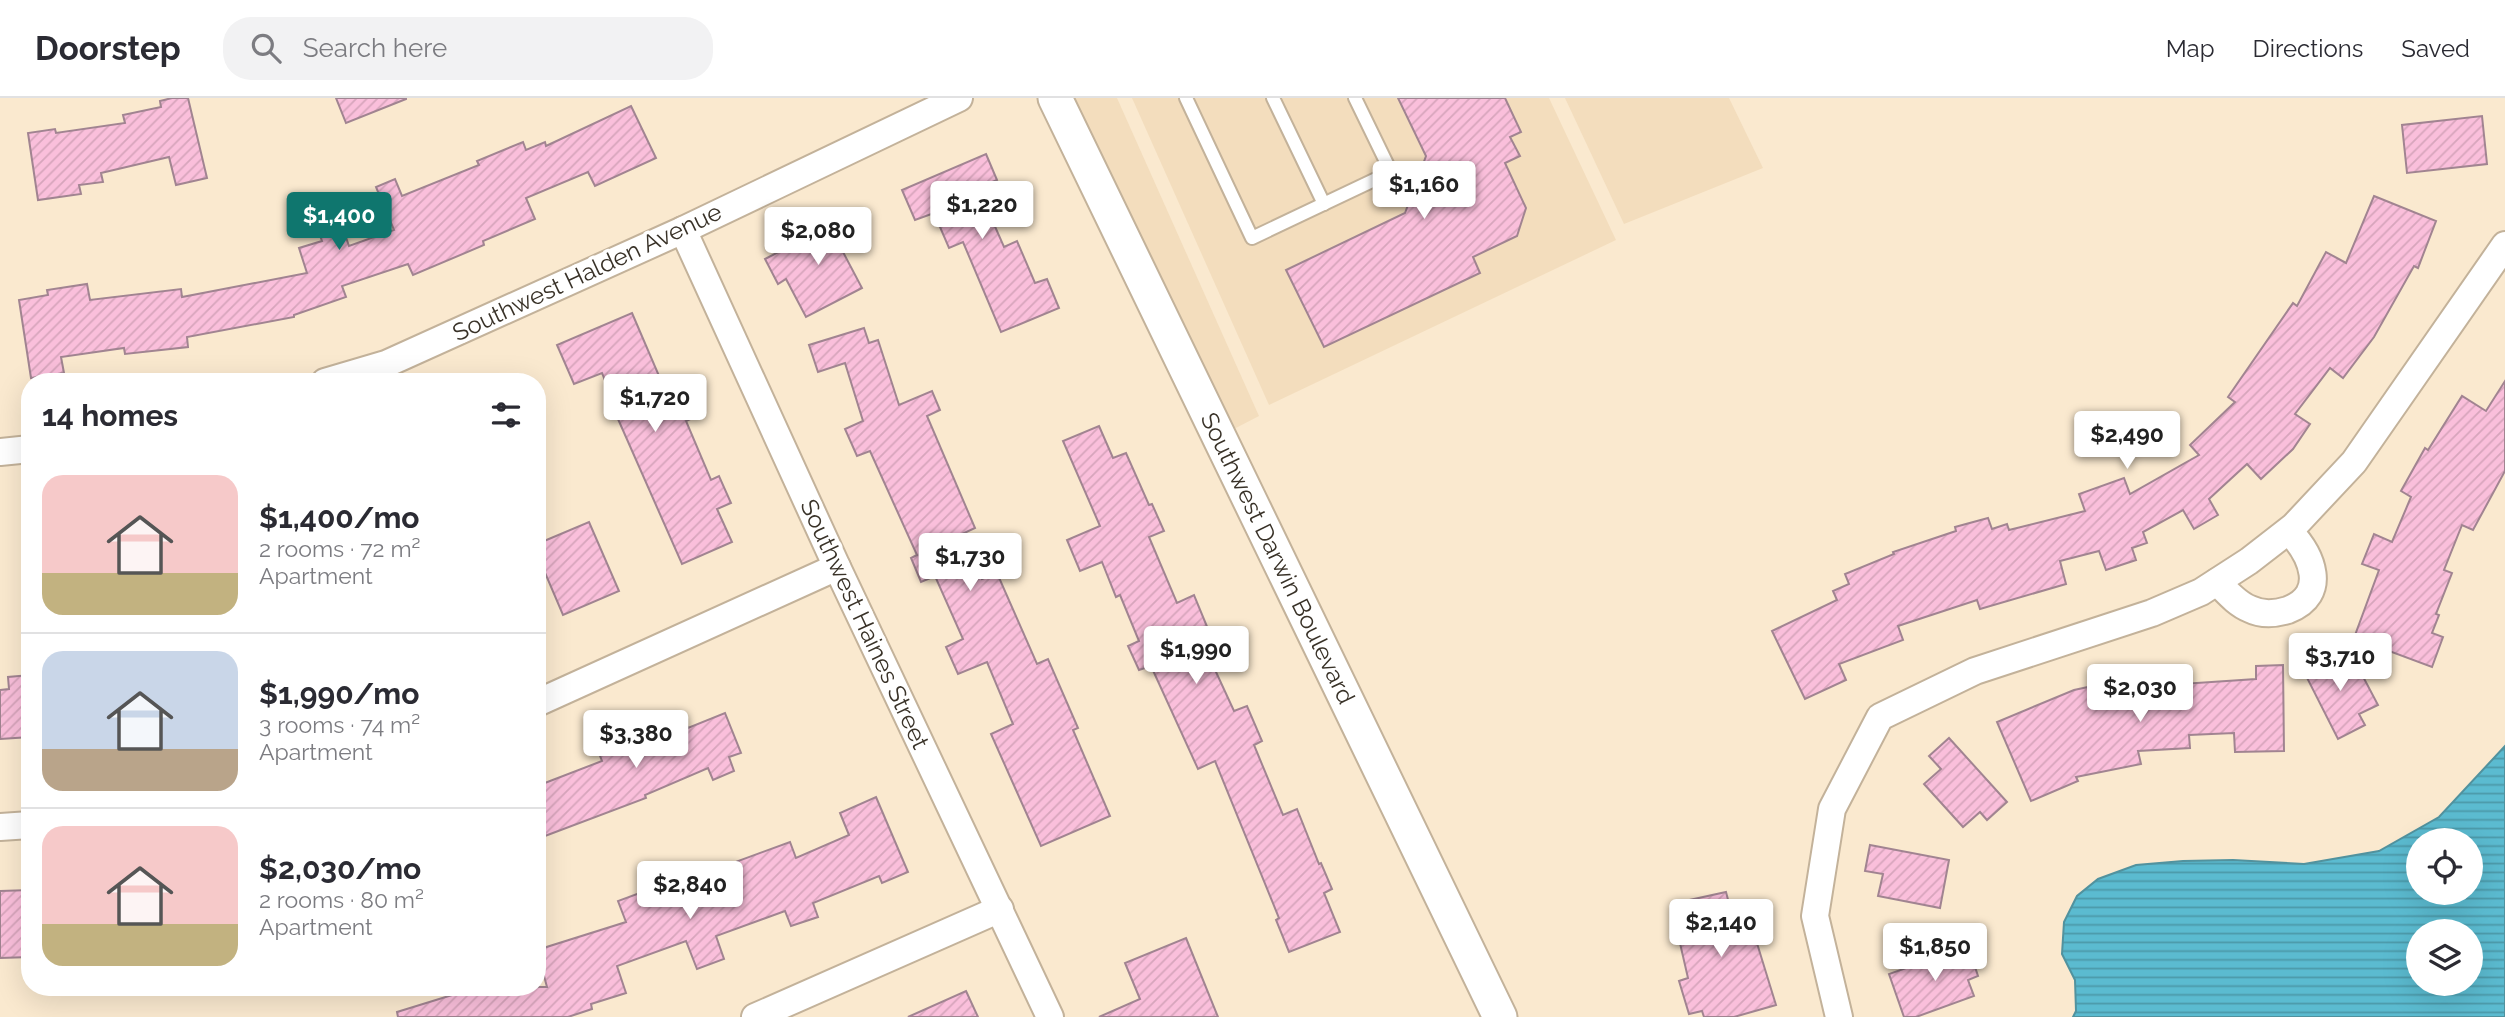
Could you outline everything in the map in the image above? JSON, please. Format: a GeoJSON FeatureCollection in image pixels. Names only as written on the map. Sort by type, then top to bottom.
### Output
{"type":"FeatureCollection","features":[{"type":"Feature","properties":{"kind":"street","name":"Southwest Halden Avenue"},"geometry":{"type":"LineString","coordinates":[[356,373],[386,364],[682,230],[959,98]]}},
{"type":"Feature","properties":{"kind":"street","name":"Southwest Darwin Boulevard"},"geometry":{"type":"LineString","coordinates":[[1055,98],[1500,1017]]}},
{"type":"Feature","properties":{"kind":"street","name":"Southwest Haines Street"},"geometry":{"type":"LineString","coordinates":[[682,230],[837,568],[1050,1017]]}},
{"type":"Feature","properties":{"kind":"street"},"geometry":{"type":"LineString","coordinates":[[1839,1017],[1815,916],[1832,809],[1880,717],[1975,671],[2152,613],[2201,592],[2289,531],[2354,462],[2505,245]]}},
{"type":"Feature","properties":{"kind":"street"},"geometry":{"type":"LineString","coordinates":[[0,452],[21,450]]}},
{"type":"Feature","properties":{"kind":"street"},"geometry":{"type":"LineString","coordinates":[[2217,582],[2231,597],[2250,609],[2268,614],[2286,611],[2300,604],[2311,592],[2314,580],[2309,561],[2289,531]]}},
{"type":"Feature","properties":{"kind":"street"},"geometry":{"type":"LineString","coordinates":[[546,699],[837,568]]}},
{"type":"Feature","properties":{"kind":"street"},"geometry":{"type":"LineString","coordinates":[[0,827],[21,826]]}},
{"type":"Feature","properties":{"kind":"street"},"geometry":{"type":"LineString","coordinates":[[755,1017],[1000,909]]}},
{"type":"Feature","properties":{"kind":"lane"},"geometry":{"type":"LineString","coordinates":[[1186,98],[1252,238],[1391,172],[1355,98]]}},
{"type":"Feature","properties":{"kind":"lane"},"geometry":{"type":"LineString","coordinates":[[1273,98],[1324,204]]}},
{"type":"Feature","properties":{"kind":"shaded area"},"geometry":{"type":"Polygon","coordinates":[[[1071,98],[1117,98],[1259,416],[1232,430],[1071,98]]]}},
{"type":"Feature","properties":{"kind":"shaded area"},"geometry":{"type":"Polygon","coordinates":[[[1132,98],[1549,98],[1616,240],[1269,405],[1132,98]]]}},
{"type":"Feature","properties":{"kind":"shaded area"},"geometry":{"type":"Polygon","coordinates":[[[1565,98],[1729,98],[1763,168],[1624,224],[1565,98]]]}},
{"type":"Feature","properties":{"kind":"water"},"geometry":{"type":"Polygon","coordinates":[[[2505,746],[2505,1017],[2073,1017],[2076,1011],[2075,980],[2062,954],[2064,922],[2077,896],[2098,879],[2136,865],[2183,861],[2233,860],[2304,864],[2379,851],[2406,836],[2406,905],[2483,905],[2483,828],[2420,828],[2439,817],[2505,746]]]}},
{"type":"Feature","properties":{"kind":"building"},"geometry":{"type":"Polygon","coordinates":[[[188,98],[207,178],[176,185],[169,157],[101,173],[103,182],[79,185],[81,194],[38,200],[28,133],[55,129],[56,133],[125,123],[123,115],[161,107],[160,101],[188,98]]]}},
{"type":"Feature","properties":{"kind":"building"},"geometry":{"type":"Polygon","coordinates":[[[336,98],[406,98],[406,99],[346,123],[336,98]]]}},
{"type":"Feature","properties":{"kind":"building"},"geometry":{"type":"Polygon","coordinates":[[[1398,98],[1505,98],[1521,132],[1510,137],[1520,156],[1505,163],[1526,208],[1517,236],[1473,257],[1480,273],[1324,347],[1286,270],[1405,213],[1426,156],[1398,98]]]}},
{"type":"Feature","properties":{"kind":"building"},"geometry":{"type":"Polygon","coordinates":[[[631,106],[656,158],[595,186],[588,172],[526,198],[535,219],[483,241],[484,245],[413,275],[408,264],[342,286],[346,297],[294,317],[187,337],[188,347],[125,354],[124,348],[61,357],[64,373],[30,373],[19,300],[48,295],[47,290],[87,284],[90,300],[181,289],[182,297],[307,273],[299,248],[322,241],[317,228],[340,220],[349,246],[394,230],[376,187],[395,179],[402,196],[479,165],[477,161],[523,142],[526,150],[545,142],[546,146],[631,106]]]}},
{"type":"Feature","properties":{"kind":"building"},"geometry":{"type":"Polygon","coordinates":[[[2482,116],[2487,164],[2407,173],[2402,125],[2482,116]]]}},
{"type":"Feature","properties":{"kind":"building"},"geometry":{"type":"Polygon","coordinates":[[[986,154],[997,180],[978,188],[1004,247],[1017,241],[1035,283],[1047,279],[1059,308],[1001,332],[963,242],[949,248],[934,213],[915,220],[902,190],[986,154]]]}},
{"type":"Feature","properties":{"kind":"building"},"geometry":{"type":"Polygon","coordinates":[[[2374,196],[2436,221],[2418,268],[2414,266],[2374,337],[2343,378],[2330,368],[2295,414],[2310,424],[2293,449],[2261,479],[2247,464],[2209,499],[2218,515],[2194,529],[2183,510],[2143,532],[2147,543],[2132,548],[2136,560],[2106,570],[2099,551],[2060,561],[2066,584],[1980,609],[1977,600],[1898,626],[1903,640],[1839,664],[1846,680],[1805,699],[1772,631],[1837,600],[1833,591],[1849,584],[1845,574],[1894,554],[1893,552],[1956,531],[1955,527],[1988,518],[1992,529],[2007,524],[2009,530],[2085,511],[2079,494],[2124,478],[2130,494],[2199,455],[2190,445],[2235,402],[2228,397],[2293,303],[2297,306],[2326,252],[2346,263],[2374,196]]]}},
{"type":"Feature","properties":{"kind":"building"},"geometry":{"type":"Polygon","coordinates":[[[846,217],[860,243],[843,252],[862,288],[806,317],[786,279],[778,284],[765,259],[846,217]]]}},
{"type":"Feature","properties":{"kind":"building"},"geometry":{"type":"Polygon","coordinates":[[[632,313],[668,397],[685,390],[697,416],[686,421],[711,480],[719,476],[731,503],[717,509],[732,542],[682,564],[618,419],[621,418],[602,373],[574,384],[557,345],[632,313]]]}},
{"type":"Feature","properties":{"kind":"building"},"geometry":{"type":"Polygon","coordinates":[[[864,328],[869,343],[878,340],[899,405],[932,391],[940,410],[927,416],[975,528],[962,534],[982,579],[997,573],[1037,664],[1048,659],[1078,728],[1073,730],[1110,816],[1041,846],[991,734],[1013,724],[987,662],[958,674],[946,647],[963,639],[935,576],[921,582],[911,558],[917,555],[870,451],[857,456],[845,429],[863,421],[845,363],[818,372],[809,345],[864,328]]]}},
{"type":"Feature","properties":{"kind":"building"},"geometry":{"type":"Polygon","coordinates":[[[2505,381],[2505,471],[2473,530],[2462,525],[2444,570],[2452,573],[2436,614],[2439,615],[2432,633],[2443,637],[2432,667],[2354,638],[2379,570],[2362,564],[2374,534],[2392,542],[2411,497],[2401,491],[2425,448],[2428,450],[2462,396],[2486,411],[2505,381]]]}},
{"type":"Feature","properties":{"kind":"building"},"geometry":{"type":"Polygon","coordinates":[[[1099,426],[1113,458],[1126,453],[1149,505],[1152,504],[1164,531],[1149,537],[1177,603],[1194,595],[1208,629],[1198,633],[1234,711],[1247,706],[1262,741],[1254,745],[1283,815],[1297,809],[1332,889],[1324,893],[1340,932],[1289,952],[1276,920],[1279,918],[1215,761],[1198,769],[1151,666],[1139,670],[1128,646],[1139,641],[1120,595],[1116,597],[1102,562],[1080,571],[1067,540],[1100,526],[1063,441],[1099,426]]]}},
{"type":"Feature","properties":{"kind":"building"},"geometry":{"type":"Polygon","coordinates":[[[589,522],[619,591],[563,615],[546,575],[546,540],[589,522]]]}},
{"type":"Feature","properties":{"kind":"building"},"geometry":{"type":"Polygon","coordinates":[[[2349,650],[2378,705],[2359,714],[2365,725],[2338,739],[2300,664],[2322,652],[2337,681],[2349,650]]]}},
{"type":"Feature","properties":{"kind":"building"},"geometry":{"type":"Polygon","coordinates":[[[2283,665],[2284,751],[2235,752],[2234,733],[2189,735],[2190,748],[2138,751],[2141,764],[2076,777],[2078,781],[2031,801],[1997,722],[2074,690],[2158,672],[2157,667],[2181,666],[2182,684],[2256,679],[2256,666],[2283,665]]]}},
{"type":"Feature","properties":{"kind":"building"},"geometry":{"type":"Polygon","coordinates":[[[21,676],[21,738],[0,739],[0,690],[9,689],[8,677],[21,676]]]}},
{"type":"Feature","properties":{"kind":"building"},"geometry":{"type":"Polygon","coordinates":[[[682,712],[688,728],[725,713],[741,753],[729,757],[734,771],[713,780],[708,768],[645,795],[646,798],[546,836],[546,783],[602,761],[596,746],[682,712]]]}},
{"type":"Feature","properties":{"kind":"building"},"geometry":{"type":"Polygon","coordinates":[[[1949,738],[2007,802],[1987,820],[1980,812],[1963,827],[1924,784],[1941,769],[1929,756],[1949,738]]]}},
{"type":"Feature","properties":{"kind":"building"},"geometry":{"type":"Polygon","coordinates":[[[876,797],[908,872],[882,883],[879,876],[813,903],[818,917],[791,926],[785,911],[716,936],[724,959],[697,969],[686,941],[617,966],[626,993],[591,1004],[592,1009],[568,1017],[398,1017],[397,1012],[449,996],[546,996],[546,947],[626,922],[618,901],[672,881],[677,893],[722,876],[719,868],[790,842],[796,858],[849,835],[840,813],[876,797]]]}},
{"type":"Feature","properties":{"kind":"building"},"geometry":{"type":"Polygon","coordinates":[[[1870,845],[1949,860],[1940,908],[1878,896],[1883,874],[1865,871],[1870,845]]]}},
{"type":"Feature","properties":{"kind":"building"},"geometry":{"type":"Polygon","coordinates":[[[21,890],[21,957],[0,958],[0,891],[21,890]]]}},
{"type":"Feature","properties":{"kind":"building"},"geometry":{"type":"Polygon","coordinates":[[[1726,892],[1732,915],[1754,910],[1760,939],[1756,940],[1776,1005],[1734,1017],[1704,1017],[1702,1011],[1689,1014],[1679,981],[1688,978],[1671,904],[1726,892]]]}},
{"type":"Feature","properties":{"kind":"building"},"geometry":{"type":"Polygon","coordinates":[[[1186,938],[1218,1017],[1099,1017],[1140,999],[1125,963],[1186,938]]]}},
{"type":"Feature","properties":{"kind":"building"},"geometry":{"type":"Polygon","coordinates":[[[1968,946],[1978,976],[1968,980],[1974,996],[1916,1017],[1904,1017],[1889,974],[1968,946]]]}},
{"type":"Feature","properties":{"kind":"building"},"geometry":{"type":"Polygon","coordinates":[[[966,991],[978,1017],[908,1017],[966,991]]]}}]}
